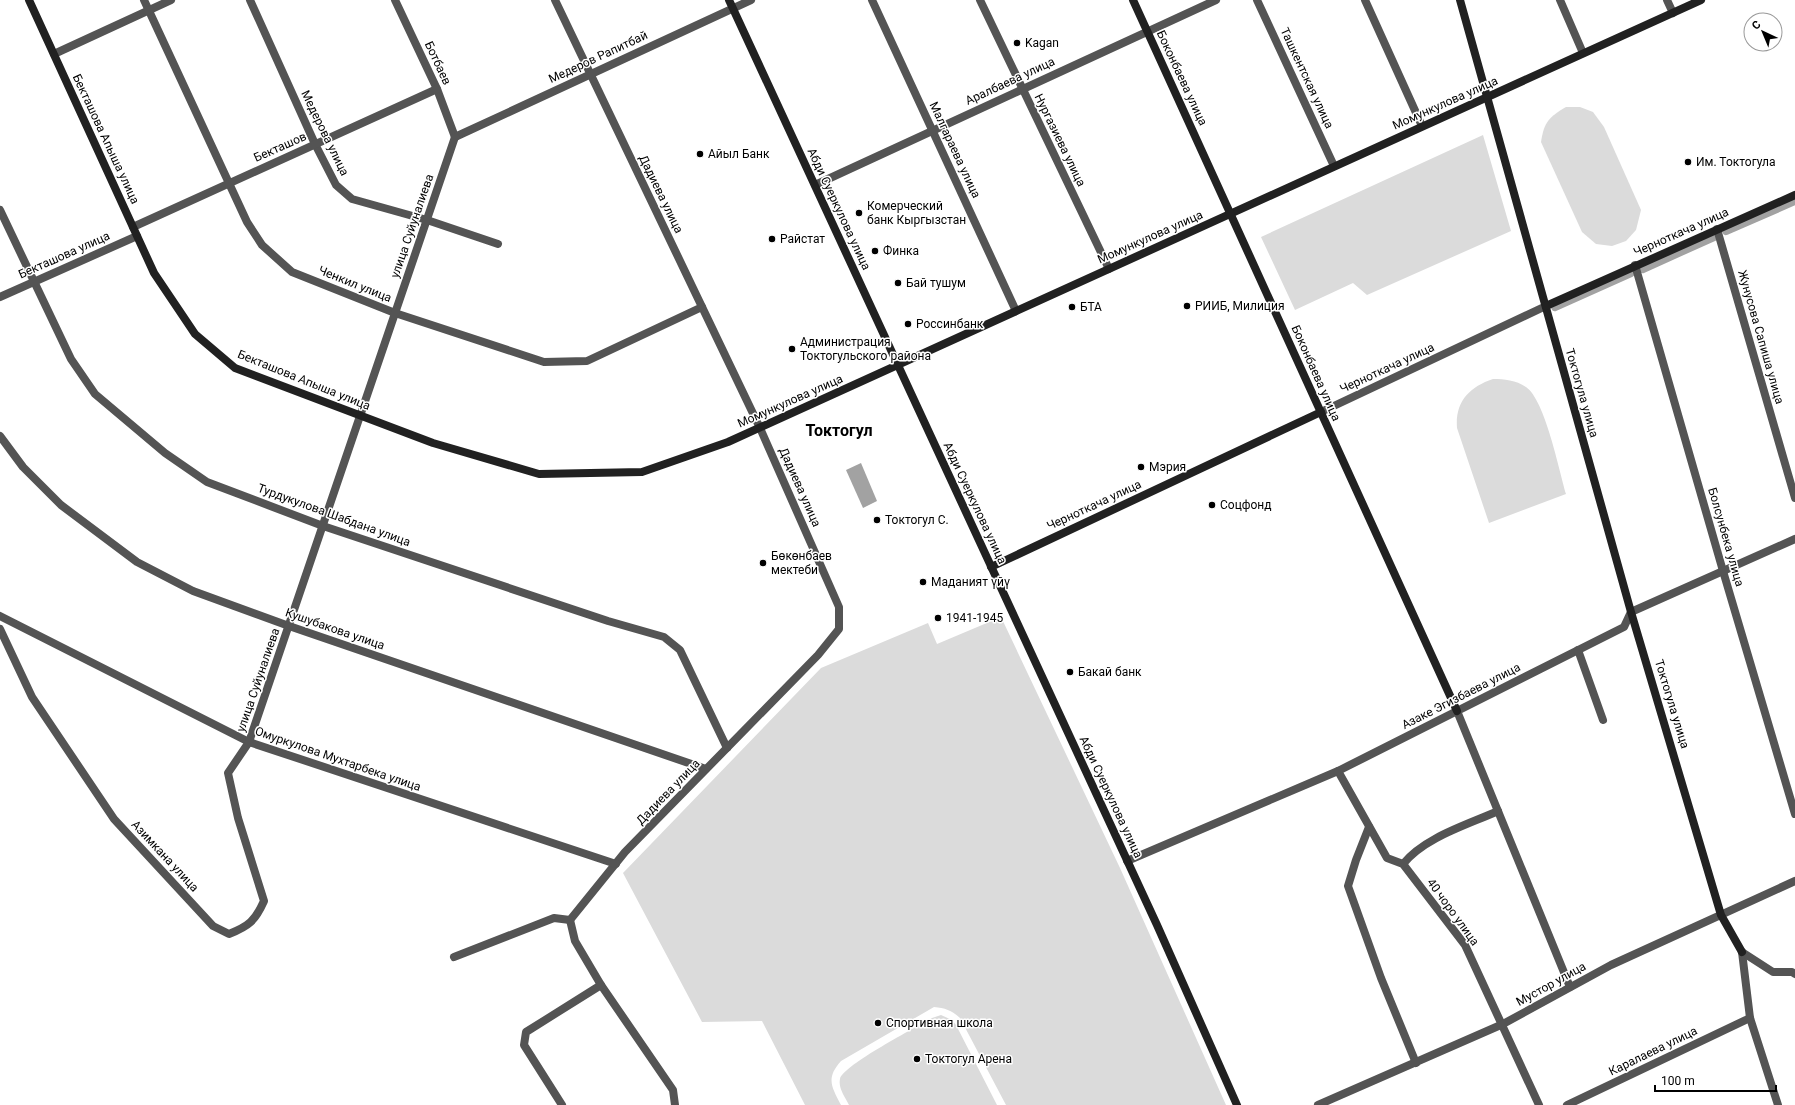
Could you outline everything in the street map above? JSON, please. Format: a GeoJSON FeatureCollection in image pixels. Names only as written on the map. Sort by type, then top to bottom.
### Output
{"type":"FeatureCollection","features":[{"type":"Feature","properties":{"kind":"street","name":"Бекташова Апыша улица"},"geometry":{"type":"LineString","coordinates":[[29,0],[154,273],[195,334],[235,368],[433,443],[538,474],[642,472],[728,442]]}},
{"type":"Feature","properties":{"kind":"street","name":"Ченкил улица"},"geometry":{"type":"LineString","coordinates":[[144,0],[247,222],[262,245],[292,272],[395,313],[544,362],[587,361],[702,308]]}},
{"type":"Feature","properties":{"kind":"street"},"geometry":{"type":"LineString","coordinates":[[54,54],[171,0]]}},
{"type":"Feature","properties":{"kind":"street","name":"Медерова улица"},"geometry":{"type":"LineString","coordinates":[[250,0],[315,144],[336,184],[352,199],[427,220],[498,244]]}},
{"type":"Feature","properties":{"kind":"street","name":"Ботбаев"},"geometry":{"type":"LineString","coordinates":[[395,0],[437,89],[455,137]]}},
{"type":"Feature","properties":{"kind":"street","name":"Дадиева улица"},"geometry":{"type":"LineString","coordinates":[[555,0],[589,74],[760,428],[839,607],[839,629],[818,655],[706,769],[616,864],[570,920]]}},
{"type":"Feature","properties":{"kind":"street","name":"Абди Суеркулова улица"},"geometry":{"type":"LineString","coordinates":[[729,0],[1127,861],[1237,1105]]}},
{"type":"Feature","properties":{"kind":"street","name":"Медеров Рапитбай"},"geometry":{"type":"LineString","coordinates":[[455,137],[751,0]]}},
{"type":"Feature","properties":{"kind":"street","name":"Малгараева улица"},"geometry":{"type":"LineString","coordinates":[[872,0],[1016,311]]}},
{"type":"Feature","properties":{"kind":"street","name":"Нургазиева улица"},"geometry":{"type":"LineString","coordinates":[[980,0],[1109,269]]}},
{"type":"Feature","properties":{"kind":"street","name":"Боконбаева улица"},"geometry":{"type":"LineString","coordinates":[[1133,0],[1457,711]]}},
{"type":"Feature","properties":{"kind":"street","name":"Аралбаева улица"},"geometry":{"type":"LineString","coordinates":[[815,185],[1022,88],[1216,0]]}},
{"type":"Feature","properties":{"kind":"street","name":"Ташкентская улица"},"geometry":{"type":"LineString","coordinates":[[1257,0],[1334,166]]}},
{"type":"Feature","properties":{"kind":"street"},"geometry":{"type":"LineString","coordinates":[[1365,0],[1422,126]]}},
{"type":"Feature","properties":{"kind":"street","name":"Токтогула улица"},"geometry":{"type":"LineString","coordinates":[[1460,0],[1631,612],[1721,915],[1742,952],[1750,1018],[1778,1105]]}},
{"type":"Feature","properties":{"kind":"street"},"geometry":{"type":"LineString","coordinates":[[1560,0],[1583,53]]}},
{"type":"Feature","properties":{"kind":"street"},"geometry":{"type":"LineString","coordinates":[[1667,0],[1673,13]]}},
{"type":"Feature","properties":{"kind":"street","name":"Момункулова улица"},"geometry":{"type":"LineString","coordinates":[[728,442],[1701,0]]}},
{"type":"Feature","properties":{"kind":"street","name":"Бекташов"},"geometry":{"type":"LineString","coordinates":[[133,227],[437,89]]}},
{"type":"Feature","properties":{"kind":"street","name":"улица Суйуналиева"},"geometry":{"type":"LineString","coordinates":[[228,773],[249,742],[455,137]]}},
{"type":"Feature","properties":{"kind":"street","name":"Черноткача улица"},"geometry":{"type":"LineString","coordinates":[[991,567],[1546,306],[1635,265],[1795,195]]}},
{"type":"Feature","properties":{"kind":"street","name":"Турдукулова Шабдана улица"},"geometry":{"type":"LineString","coordinates":[[0,210],[71,359],[95,394],[165,453],[207,482],[323,526],[608,621],[664,636],[680,650],[727,748]]}},
{"type":"Feature","properties":{"kind":"street","name":"Жунусова Сапиша улица"},"geometry":{"type":"LineString","coordinates":[[1717,229],[1795,498]]}},
{"type":"Feature","properties":{"kind":"street","name":"Бекташова улица"},"geometry":{"type":"LineString","coordinates":[[0,297],[137,236]]}},
{"type":"Feature","properties":{"kind":"street","name":"Болсунбека улица"},"geometry":{"type":"LineString","coordinates":[[1635,265],[1795,814]]}},
{"type":"Feature","properties":{"kind":"street","name":"Кушубакова улица"},"geometry":{"type":"LineString","coordinates":[[0,436],[23,467],[61,504],[137,562],[193,591],[289,626],[706,769]]}},
{"type":"Feature","properties":{"kind":"street"},"geometry":{"type":"LineString","coordinates":[[1631,612],[1795,539]]}},
{"type":"Feature","properties":{"kind":"street","name":"Азаке Эгизбаева улица"},"geometry":{"type":"LineString","coordinates":[[1127,861],[1338,771],[1624,627],[1631,612]]}},
{"type":"Feature","properties":{"kind":"street","name":"Омуркулова Мухтарбека улица"},"geometry":{"type":"LineString","coordinates":[[0,616],[249,742],[616,864]]}},
{"type":"Feature","properties":{"kind":"street","name":"Азимкана улица"},"geometry":{"type":"LineString","coordinates":[[0,629],[32,697],[114,819],[213,926],[229,934],[247,926],[258,915],[264,901],[238,818],[228,773]]}},
{"type":"Feature","properties":{"kind":"street"},"geometry":{"type":"LineString","coordinates":[[1578,650],[1603,720]]}},
{"type":"Feature","properties":{"kind":"street"},"geometry":{"type":"LineString","coordinates":[[1457,711],[1570,987]]}},
{"type":"Feature","properties":{"kind":"street","name":"40 чоро улица"},"geometry":{"type":"LineString","coordinates":[[1338,771],[1387,858],[1403,864],[1465,946],[1503,1024],[1539,1105]]}},
{"type":"Feature","properties":{"kind":"street"},"geometry":{"type":"LineString","coordinates":[[1403,864],[1410,856],[1433,841],[1498,811]]}},
{"type":"Feature","properties":{"kind":"street"},"geometry":{"type":"LineString","coordinates":[[1369,826],[1348,886],[1381,978],[1416,1063]]}},
{"type":"Feature","properties":{"kind":"street","name":"Мустор улица"},"geometry":{"type":"LineString","coordinates":[[1318,1105],[1503,1024],[1611,965],[1795,882]]}},
{"type":"Feature","properties":{"kind":"street"},"geometry":{"type":"LineString","coordinates":[[454,957],[554,918],[570,920],[575,942],[601,985],[673,1090],[675,1105]]}},
{"type":"Feature","properties":{"kind":"street"},"geometry":{"type":"LineString","coordinates":[[1742,952],[1772,972],[1792,972],[1795,974]]}},
{"type":"Feature","properties":{"kind":"street"},"geometry":{"type":"LineString","coordinates":[[562,1105],[524,1045],[526,1032],[601,985]]}},
{"type":"Feature","properties":{"kind":"street","name":"Каралаева улица"},"geometry":{"type":"LineString","coordinates":[[1567,1105],[1750,1018]]}},
{"type":"Feature","properties":{"kind":"shaded area"},"geometry":{"type":"Polygon","coordinates":[[[1566,107],[1580,107],[1593,112],[1604,127],[1641,210],[1636,230],[1626,241],[1612,246],[1596,244],[1582,232],[1541,142],[1548,121],[1551,117],[1566,107]]]}},
{"type":"Feature","properties":{"kind":"shaded area"},"geometry":{"type":"Polygon","coordinates":[[[1483,135],[1511,231],[1367,295],[1353,283],[1295,310],[1261,237],[1483,135]]]}},
{"type":"Feature","properties":{"kind":"shaded area"},"geometry":{"type":"Polygon","coordinates":[[[1493,379],[1514,381],[1526,387],[1533,394],[1545,420],[1566,494],[1489,523],[1457,428],[1457,419],[1458,410],[1465,397],[1477,386],[1493,379]]]}},
{"type":"Feature","properties":{"kind":"shaded area"},"geometry":{"type":"Polygon","coordinates":[[[861,463],[877,501],[863,508],[846,470],[861,463]]]}},
{"type":"Feature","properties":{"kind":"shaded area"},"geometry":{"type":"Polygon","coordinates":[[[1001,617],[1120,868],[1226,1105],[1006,1105],[960,1018],[948,1010],[934,1007],[841,1061],[833,1072],[832,1082],[841,1105],[805,1105],[762,1021],[702,1022],[623,873],[821,668],[928,623],[937,644],[1001,617]]]}},
{"type":"Feature","properties":{"kind":"shaded area","name":"Токтогул Арена"},"geometry":{"type":"Polygon","coordinates":[[[941,1015],[952,1020],[956,1025],[997,1105],[849,1105],[840,1086],[840,1079],[844,1073],[866,1056],[932,1018],[941,1015]]]}},
{"type":"Feature","properties":{"kind":"waterway"},"geometry":{"type":"LineString","coordinates":[[1726,231],[1795,201]]}},
{"type":"Feature","properties":{"kind":"waterway"},"geometry":{"type":"LineString","coordinates":[[1643,269],[1714,237]]}},
{"type":"Feature","properties":{"kind":"waterway"},"geometry":{"type":"LineString","coordinates":[[1555,307],[1631,273]]}},
{"type":"Feature","properties":{"kind":"place","name":"Kagan"},"geometry":{"type":"Point","coordinates":[1017,43]}},
{"type":"Feature","properties":{"kind":"place","name":"Айыл Банк"},"geometry":{"type":"Point","coordinates":[700,154]}},
{"type":"Feature","properties":{"kind":"place","name":"Им. Токтогула"},"geometry":{"type":"Point","coordinates":[1688,162]}},
{"type":"Feature","properties":{"kind":"place","name":"Комерческий банк Кыргызстан"},"geometry":{"type":"Point","coordinates":[859,213]}},
{"type":"Feature","properties":{"kind":"place","name":"Райстат"},"geometry":{"type":"Point","coordinates":[772,239]}},
{"type":"Feature","properties":{"kind":"place","name":"Финка"},"geometry":{"type":"Point","coordinates":[875,251]}},
{"type":"Feature","properties":{"kind":"place","name":"Бай тушум"},"geometry":{"type":"Point","coordinates":[898,283]}},
{"type":"Feature","properties":{"kind":"place","name":"РИИБ, Милиция"},"geometry":{"type":"Point","coordinates":[1187,306]}},
{"type":"Feature","properties":{"kind":"place","name":"БТА"},"geometry":{"type":"Point","coordinates":[1072,307]}},
{"type":"Feature","properties":{"kind":"place","name":"Россинбанк"},"geometry":{"type":"Point","coordinates":[908,324]}},
{"type":"Feature","properties":{"kind":"place","name":"Администрация Токтогульского района"},"geometry":{"type":"Point","coordinates":[792,349]}},
{"type":"Feature","properties":{"kind":"place","name":"Мэрия"},"geometry":{"type":"Point","coordinates":[1141,467]}},
{"type":"Feature","properties":{"kind":"place","name":"Соцфонд"},"geometry":{"type":"Point","coordinates":[1212,505]}},
{"type":"Feature","properties":{"kind":"place","name":"Токтогул С."},"geometry":{"type":"Point","coordinates":[877,520]}},
{"type":"Feature","properties":{"kind":"place","name":"Бөкөнбаев мектеби"},"geometry":{"type":"Point","coordinates":[763,563]}},
{"type":"Feature","properties":{"kind":"place","name":"Маданият үйү"},"geometry":{"type":"Point","coordinates":[923,582]}},
{"type":"Feature","properties":{"kind":"place","name":"1941-1945"},"geometry":{"type":"Point","coordinates":[938,618]}},
{"type":"Feature","properties":{"kind":"place","name":"Бакай банк"},"geometry":{"type":"Point","coordinates":[1070,672]}},
{"type":"Feature","properties":{"kind":"place","name":"Спортивная школа"},"geometry":{"type":"Point","coordinates":[878,1023]}},
{"type":"Feature","properties":{"kind":"place","name":"Токтогул Арена"},"geometry":{"type":"Point","coordinates":[917,1059]}},
{"type":"Feature","properties":{"kind":"district","name":"Токтогул"},"geometry":{"type":"Point","coordinates":[839,430]}}]}
